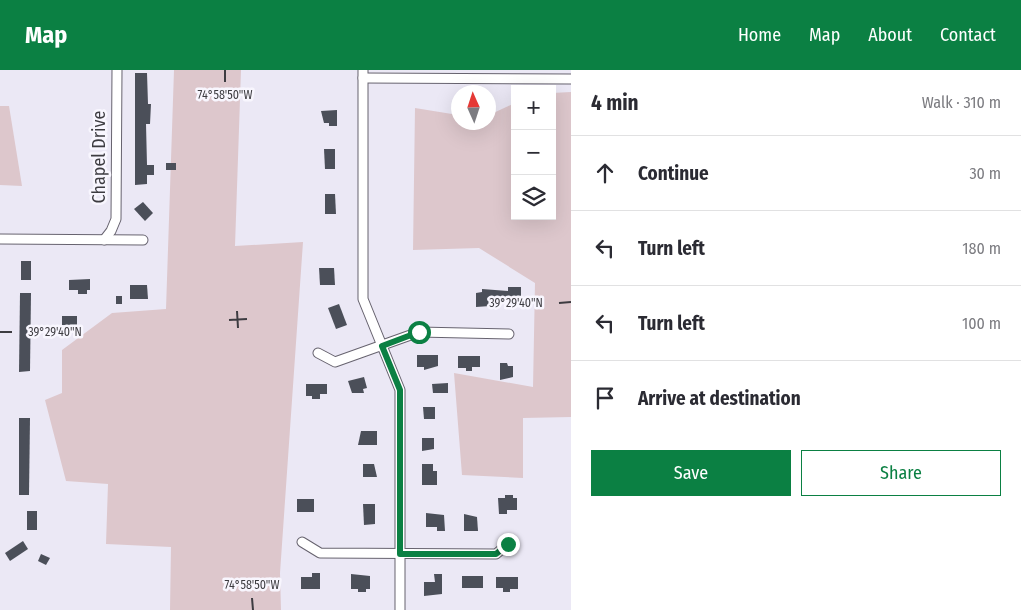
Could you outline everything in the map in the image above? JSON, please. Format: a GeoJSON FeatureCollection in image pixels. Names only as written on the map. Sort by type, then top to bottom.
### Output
{"type":"FeatureCollection","features":[{"type":"Feature","properties":{"kind":"street","name":"Chapel Drive"},"geometry":{"type":"LineString","coordinates":[[104,240],[111,231],[116,219],[116,70]]}},
{"type":"Feature","properties":{"kind":"street"},"geometry":{"type":"LineString","coordinates":[[400,610],[400,390],[363,299],[363,74],[571,79]]}},
{"type":"Feature","properties":{"kind":"street"},"geometry":{"type":"LineString","coordinates":[[0,239],[143,240]]}},
{"type":"Feature","properties":{"kind":"street"},"geometry":{"type":"LineString","coordinates":[[318,353],[335,362],[419,332],[509,334]]}},
{"type":"Feature","properties":{"kind":"street"},"geometry":{"type":"LineString","coordinates":[[302,542],[320,553],[400,554],[496,554],[508,544]]}},
{"type":"Feature","properties":{"kind":"shaded area"},"geometry":{"type":"Polygon","coordinates":[[[174,70],[241,70],[235,246],[303,242],[280,573],[281,610],[170,610],[171,547],[106,544],[108,484],[66,481],[45,400],[62,393],[62,350],[112,313],[166,309],[174,70]]]}},
{"type":"Feature","properties":{"kind":"shaded area"},"geometry":{"type":"Polygon","coordinates":[[[571,92],[571,417],[523,418],[523,478],[462,475],[454,373],[533,387],[535,283],[479,248],[413,250],[415,108],[451,114],[451,130],[496,130],[496,112],[511,105],[511,220],[556,220],[556,93],[571,92]]]}},
{"type":"Feature","properties":{"kind":"shaded area"},"geometry":{"type":"Polygon","coordinates":[[[0,106],[9,106],[22,186],[0,185],[0,106]]]}},
{"type":"Feature","properties":{"kind":"building"},"geometry":{"type":"Polygon","coordinates":[[[135,73],[147,73],[148,104],[151,104],[150,124],[146,124],[147,165],[154,165],[154,175],[147,175],[147,184],[135,185],[135,73]]]}},
{"type":"Feature","properties":{"kind":"building"},"geometry":{"type":"Polygon","coordinates":[[[337,110],[337,126],[329,126],[329,123],[324,123],[321,111],[337,110]]]}},
{"type":"Feature","properties":{"kind":"building"},"geometry":{"type":"Polygon","coordinates":[[[324,149],[335,149],[335,169],[325,169],[324,149]]]}},
{"type":"Feature","properties":{"kind":"building"},"geometry":{"type":"Polygon","coordinates":[[[166,163],[176,163],[176,170],[166,170],[166,163]]]}},
{"type":"Feature","properties":{"kind":"building"},"geometry":{"type":"Polygon","coordinates":[[[325,194],[335,194],[336,214],[325,214],[325,194]]]}},
{"type":"Feature","properties":{"kind":"building"},"geometry":{"type":"Polygon","coordinates":[[[143,202],[153,213],[145,221],[134,209],[143,202]]]}},
{"type":"Feature","properties":{"kind":"building"},"geometry":{"type":"Polygon","coordinates":[[[21,261],[31,261],[31,280],[21,280],[21,261]]]}},
{"type":"Feature","properties":{"kind":"building"},"geometry":{"type":"Polygon","coordinates":[[[319,268],[334,268],[335,285],[320,285],[319,268]]]}},
{"type":"Feature","properties":{"kind":"building"},"geometry":{"type":"Polygon","coordinates":[[[90,279],[90,290],[87,290],[87,294],[78,294],[78,290],[69,290],[69,280],[90,279]]]}},
{"type":"Feature","properties":{"kind":"building"},"geometry":{"type":"Polygon","coordinates":[[[130,285],[147,285],[148,299],[130,299],[130,285]]]}},
{"type":"Feature","properties":{"kind":"building"},"geometry":{"type":"Polygon","coordinates":[[[508,287],[521,287],[521,301],[490,302],[490,306],[476,307],[476,293],[482,292],[482,289],[508,291],[508,287]]]}},
{"type":"Feature","properties":{"kind":"building"},"geometry":{"type":"Polygon","coordinates":[[[20,293],[31,293],[30,371],[19,372],[20,293]]]}},
{"type":"Feature","properties":{"kind":"building"},"geometry":{"type":"Polygon","coordinates":[[[116,296],[122,296],[122,304],[116,304],[116,296]]]}},
{"type":"Feature","properties":{"kind":"building"},"geometry":{"type":"Polygon","coordinates":[[[339,304],[347,325],[336,329],[328,308],[339,304]]]}},
{"type":"Feature","properties":{"kind":"building"},"geometry":{"type":"Polygon","coordinates":[[[62,316],[77,316],[77,325],[62,325],[62,316]]]}},
{"type":"Feature","properties":{"kind":"building"},"geometry":{"type":"Polygon","coordinates":[[[417,355],[438,355],[438,366],[424,370],[424,367],[417,367],[417,355]]]}},
{"type":"Feature","properties":{"kind":"building"},"geometry":{"type":"Polygon","coordinates":[[[458,356],[480,356],[480,367],[472,367],[472,371],[466,371],[466,368],[458,368],[458,356]]]}},
{"type":"Feature","properties":{"kind":"building"},"geometry":{"type":"Polygon","coordinates":[[[500,363],[507,363],[508,366],[513,366],[513,377],[500,380],[500,363]]]}},
{"type":"Feature","properties":{"kind":"building"},"geometry":{"type":"Polygon","coordinates":[[[364,377],[367,388],[363,389],[364,393],[352,393],[348,381],[364,377]]]}},
{"type":"Feature","properties":{"kind":"building"},"geometry":{"type":"Polygon","coordinates":[[[448,383],[448,393],[433,393],[432,384],[448,383]]]}},
{"type":"Feature","properties":{"kind":"building"},"geometry":{"type":"Polygon","coordinates":[[[306,384],[327,384],[327,394],[320,394],[320,399],[312,399],[312,396],[306,396],[306,384]]]}},
{"type":"Feature","properties":{"kind":"building"},"geometry":{"type":"Polygon","coordinates":[[[423,407],[435,407],[435,419],[424,419],[423,407]]]}},
{"type":"Feature","properties":{"kind":"building"},"geometry":{"type":"Polygon","coordinates":[[[19,418],[30,418],[29,495],[19,495],[19,418]]]}},
{"type":"Feature","properties":{"kind":"building"},"geometry":{"type":"Polygon","coordinates":[[[361,431],[377,431],[377,445],[358,445],[361,431]]]}},
{"type":"Feature","properties":{"kind":"building"},"geometry":{"type":"Polygon","coordinates":[[[422,438],[434,438],[434,449],[422,451],[422,438]]]}},
{"type":"Feature","properties":{"kind":"building"},"geometry":{"type":"Polygon","coordinates":[[[363,464],[374,464],[377,477],[363,477],[363,464]]]}},
{"type":"Feature","properties":{"kind":"building"},"geometry":{"type":"Polygon","coordinates":[[[422,464],[433,464],[433,471],[437,471],[437,485],[422,485],[422,464]]]}},
{"type":"Feature","properties":{"kind":"building"},"geometry":{"type":"Polygon","coordinates":[[[505,495],[513,495],[513,498],[517,498],[517,510],[507,510],[507,514],[499,514],[498,498],[505,498],[505,495]]]}},
{"type":"Feature","properties":{"kind":"building"},"geometry":{"type":"Polygon","coordinates":[[[297,499],[314,499],[314,512],[297,512],[297,499]]]}},
{"type":"Feature","properties":{"kind":"building"},"geometry":{"type":"Polygon","coordinates":[[[363,504],[375,504],[375,524],[364,525],[363,504]]]}},
{"type":"Feature","properties":{"kind":"building"},"geometry":{"type":"Polygon","coordinates":[[[27,511],[37,511],[37,530],[27,530],[27,511]]]}},
{"type":"Feature","properties":{"kind":"building"},"geometry":{"type":"Polygon","coordinates":[[[426,513],[444,515],[445,531],[437,531],[437,527],[426,527],[426,513]]]}},
{"type":"Feature","properties":{"kind":"building"},"geometry":{"type":"Polygon","coordinates":[[[464,514],[477,517],[478,531],[464,531],[464,514]]]}},
{"type":"Feature","properties":{"kind":"building"},"geometry":{"type":"Polygon","coordinates":[[[23,541],[28,549],[10,561],[5,553],[23,541]]]}},
{"type":"Feature","properties":{"kind":"building"},"geometry":{"type":"Polygon","coordinates":[[[41,554],[50,558],[46,565],[38,561],[41,554]]]}},
{"type":"Feature","properties":{"kind":"building"},"geometry":{"type":"Polygon","coordinates":[[[312,573],[320,573],[320,589],[301,589],[301,577],[312,577],[312,573]]]}},
{"type":"Feature","properties":{"kind":"building"},"geometry":{"type":"Polygon","coordinates":[[[351,574],[370,576],[370,589],[366,589],[366,592],[358,592],[358,589],[351,589],[351,574]]]}},
{"type":"Feature","properties":{"kind":"building"},"geometry":{"type":"Polygon","coordinates":[[[434,574],[442,574],[442,594],[424,596],[424,582],[435,582],[434,574]]]}},
{"type":"Feature","properties":{"kind":"building"},"geometry":{"type":"Polygon","coordinates":[[[462,576],[483,576],[483,588],[462,588],[462,576]]]}},
{"type":"Feature","properties":{"kind":"building"},"geometry":{"type":"Polygon","coordinates":[[[496,577],[518,577],[518,589],[510,589],[510,592],[503,592],[503,588],[496,588],[496,577]]]}},
{"type":"Feature","properties":{"kind":"route"},"geometry":{"type":"LineString","coordinates":[[419,332],[382,346],[400,390],[400,554],[496,554],[508,544]]}}]}
